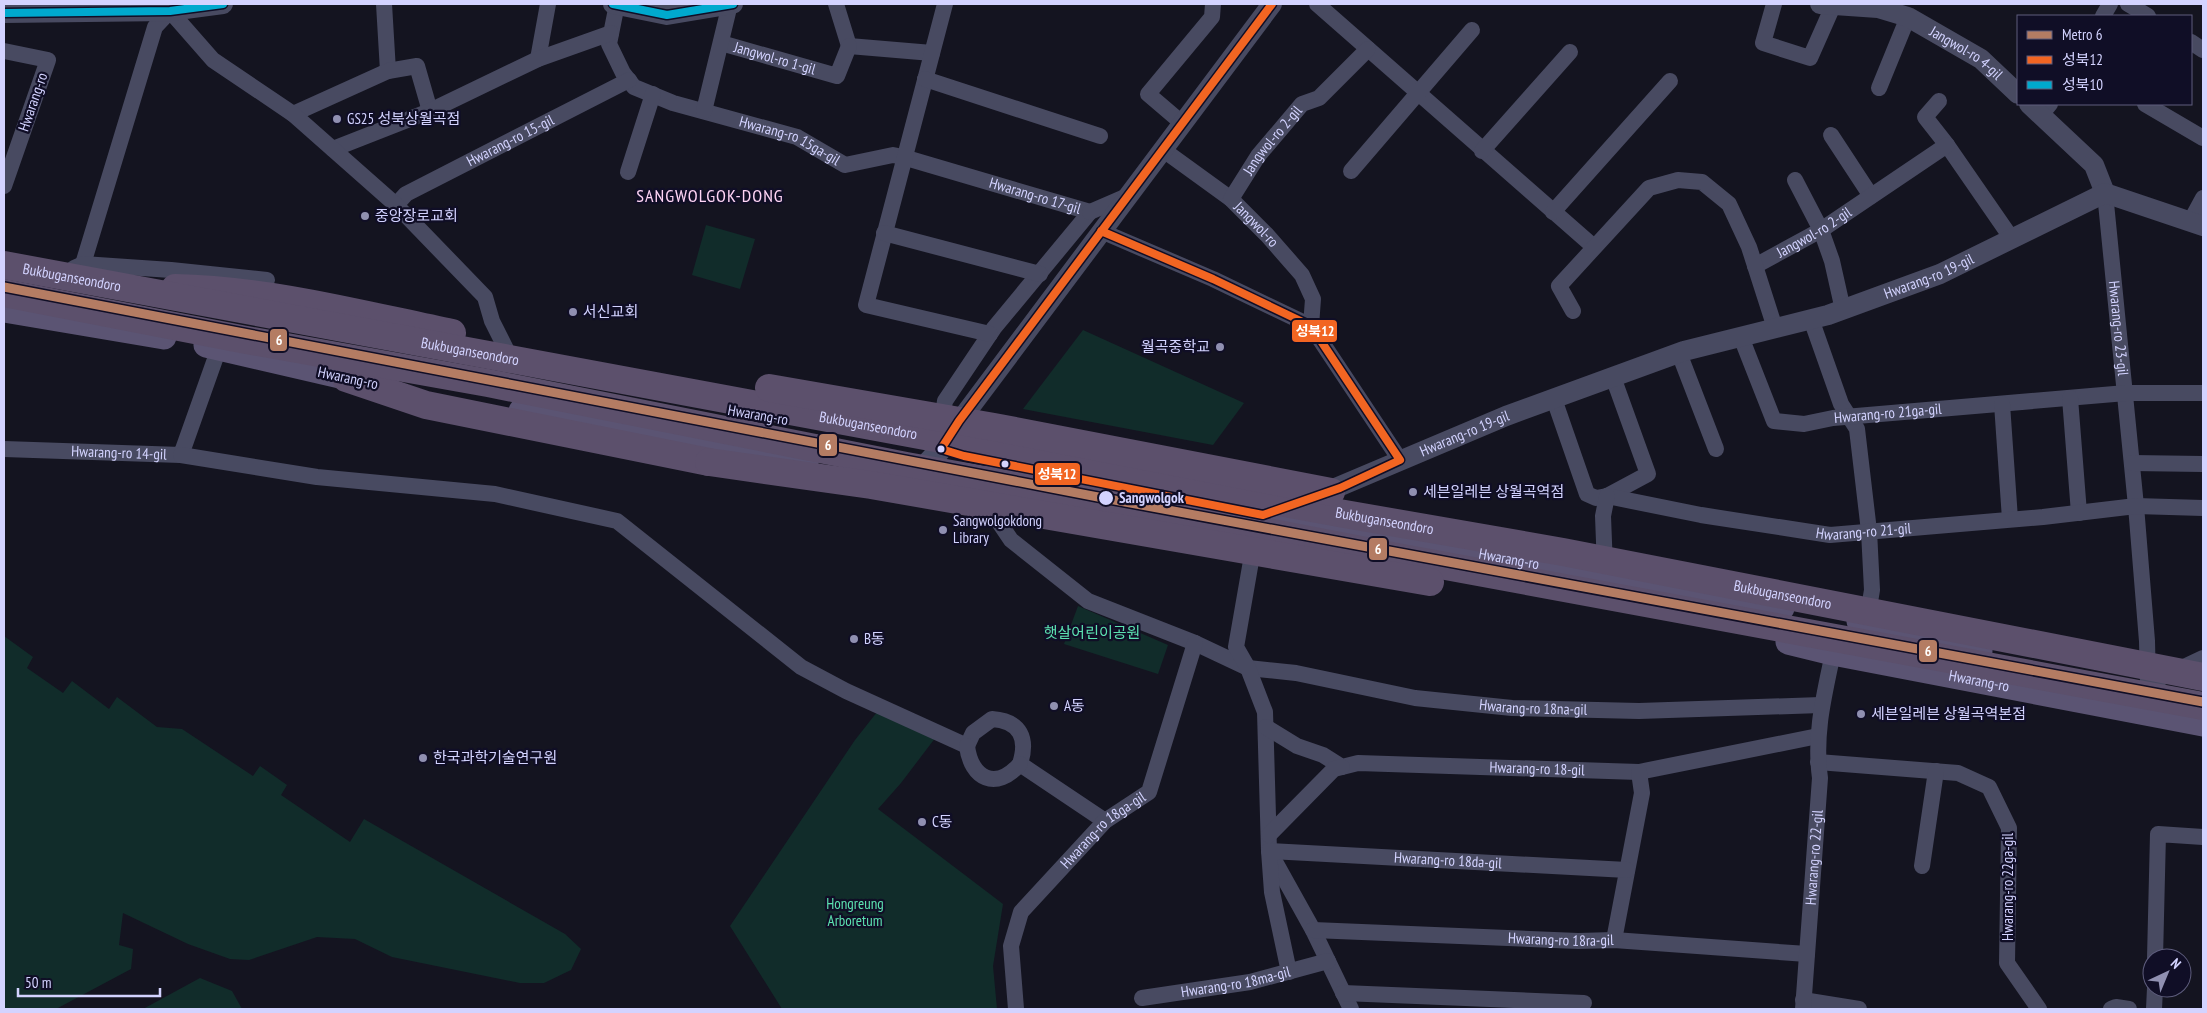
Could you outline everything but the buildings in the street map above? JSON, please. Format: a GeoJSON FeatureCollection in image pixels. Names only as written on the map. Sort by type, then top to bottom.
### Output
{"type":"FeatureCollection","features":[{"type":"Feature","properties":{"kind":"highway","name":"Bukbuganseondoro"},"geometry":{"type":"LineString","coordinates":[[4,265],[1338,513],[1563,552],[2203,677]]}},
{"type":"Feature","properties":{"kind":"highway"},"geometry":{"type":"LineString","coordinates":[[78,275],[273,295],[452,333],[994,427],[1290,483],[1438,515],[1563,552]]}},
{"type":"Feature","properties":{"kind":"highway","name":"Bukbuganseondoro"},"geometry":{"type":"LineString","coordinates":[[4,293],[241,339],[488,383],[906,466],[2203,706]]}},
{"type":"Feature","properties":{"kind":"highway"},"geometry":{"type":"LineString","coordinates":[[346,378],[426,405],[709,462],[871,486],[1435,583],[1491,574]]}},
{"type":"Feature","properties":{"kind":"main road","name":"Hwarang-ro"},"geometry":{"type":"LineString","coordinates":[[4,274],[46,281],[78,275],[269,324],[350,342],[941,449],[964,456],[1067,477],[1260,525],[1833,653],[2203,724]]}},
{"type":"Feature","properties":{"kind":"main road","name":"Hwarang-ro"},"geometry":{"type":"LineString","coordinates":[[4,310],[219,348],[346,378],[980,495],[1063,508],[1260,525],[1605,576],[1822,616],[1866,622],[1920,639],[2203,694]]}},
{"type":"Feature","properties":{"kind":"main road"},"geometry":{"type":"LineString","coordinates":[[219,348],[226,335],[234,328],[269,324]]}},
{"type":"Feature","properties":{"kind":"main road"},"geometry":{"type":"LineString","coordinates":[[910,482],[941,449]]}},
{"type":"Feature","properties":{"kind":"main road"},"geometry":{"type":"LineString","coordinates":[[1063,508],[1067,477]]}},
{"type":"Feature","properties":{"kind":"main road"},"geometry":{"type":"LineString","coordinates":[[1903,665],[1905,650],[1920,639]]}},
{"type":"Feature","properties":{"kind":"street"},"geometry":{"type":"LineString","coordinates":[[4,13],[88,8],[143,8],[170,11],[223,4]]}},
{"type":"Feature","properties":{"kind":"street"},"geometry":{"type":"LineString","coordinates":[[384,4],[388,71]]}},
{"type":"Feature","properties":{"kind":"street"},"geometry":{"type":"LineString","coordinates":[[538,59],[548,4]]}},
{"type":"Feature","properties":{"kind":"street","name":"Jangwol-ro 1-gil"},"geometry":{"type":"LineString","coordinates":[[629,80],[623,74],[609,44],[615,4],[667,15],[731,4],[721,43],[837,76],[849,46]]}},
{"type":"Feature","properties":{"kind":"street"},"geometry":{"type":"LineString","coordinates":[[836,4],[849,46],[932,54]]}},
{"type":"Feature","properties":{"kind":"street"},"geometry":{"type":"LineString","coordinates":[[945,4],[866,305],[990,334]]}},
{"type":"Feature","properties":{"kind":"street"},"geometry":{"type":"LineString","coordinates":[[1182,123],[1148,94],[1212,17],[1213,4]]}},
{"type":"Feature","properties":{"kind":"street"},"geometry":{"type":"LineString","coordinates":[[941,449],[959,421],[1272,4]]}},
{"type":"Feature","properties":{"kind":"street"},"geometry":{"type":"LineString","coordinates":[[1317,4],[1482,151],[1594,247]]}},
{"type":"Feature","properties":{"kind":"street","name":"Jangwol-ro 4-gil"},"geometry":{"type":"LineString","coordinates":[[1774,4],[1763,43],[1810,58],[1826,5],[1878,8],[1908,17],[1980,59],[2017,93]]}},
{"type":"Feature","properties":{"kind":"street"},"geometry":{"type":"LineString","coordinates":[[2104,15],[2110,4]]}},
{"type":"Feature","properties":{"kind":"street"},"geometry":{"type":"LineString","coordinates":[[2128,4],[2146,15]]}},
{"type":"Feature","properties":{"kind":"street"},"geometry":{"type":"LineString","coordinates":[[170,11],[213,60],[293,114],[396,205],[485,297],[492,321],[519,374]]}},
{"type":"Feature","properties":{"kind":"street"},"geometry":{"type":"LineString","coordinates":[[170,11],[155,27],[78,275],[171,270],[267,280]]}},
{"type":"Feature","properties":{"kind":"street"},"geometry":{"type":"LineString","coordinates":[[1879,88],[1908,17]]}},
{"type":"Feature","properties":{"kind":"street"},"geometry":{"type":"LineString","coordinates":[[1352,171],[1472,30]]}},
{"type":"Feature","properties":{"kind":"street"},"geometry":{"type":"LineString","coordinates":[[333,149],[430,111],[538,59],[611,33]]}},
{"type":"Feature","properties":{"kind":"street"},"geometry":{"type":"LineString","coordinates":[[704,111],[721,43]]}},
{"type":"Feature","properties":{"kind":"street"},"geometry":{"type":"LineString","coordinates":[[2192,43],[2203,50]]}},
{"type":"Feature","properties":{"kind":"street","name":"Jangwol-ro 2-gil"},"geometry":{"type":"LineString","coordinates":[[1231,199],[1258,156],[1302,104],[1319,98],[1368,49]]}},
{"type":"Feature","properties":{"kind":"street","name":"Hwarang-ro"},"geometry":{"type":"LineString","coordinates":[[4,51],[48,60],[4,186]]}},
{"type":"Feature","properties":{"kind":"street"},"geometry":{"type":"LineString","coordinates":[[1482,151],[1570,52]]}},
{"type":"Feature","properties":{"kind":"street"},"geometry":{"type":"LineString","coordinates":[[293,114],[388,71],[417,66],[430,111]]}},
{"type":"Feature","properties":{"kind":"street"},"geometry":{"type":"LineString","coordinates":[[925,79],[1100,136]]}},
{"type":"Feature","properties":{"kind":"street","name":"Hwarang-ro 15ga-gil"},"geometry":{"type":"LineString","coordinates":[[629,80],[634,87],[673,103],[797,137],[845,165],[893,155],[904,157]]}},
{"type":"Feature","properties":{"kind":"street","name":"Hwarang-ro 15-gil"},"geometry":{"type":"LineString","coordinates":[[396,205],[406,194],[629,80]]}},
{"type":"Feature","properties":{"kind":"street"},"geometry":{"type":"LineString","coordinates":[[1553,212],[1670,81]]}},
{"type":"Feature","properties":{"kind":"street"},"geometry":{"type":"LineString","coordinates":[[628,172],[653,94]]}},
{"type":"Feature","properties":{"kind":"street"},"geometry":{"type":"LineString","coordinates":[[1939,101],[1925,117],[1947,144],[2012,239]]}},
{"type":"Feature","properties":{"kind":"street"},"geometry":{"type":"LineString","coordinates":[[2147,105],[2203,138]]}},
{"type":"Feature","properties":{"kind":"street"},"geometry":{"type":"LineString","coordinates":[[2040,108],[2094,164],[2105,193],[2196,224],[2203,198]]}},
{"type":"Feature","properties":{"kind":"street"},"geometry":{"type":"LineString","coordinates":[[1831,135],[1871,196]]}},
{"type":"Feature","properties":{"kind":"street","name":"Jangwol-ro 2-gil"},"geometry":{"type":"LineString","coordinates":[[1755,266],[1821,230],[1947,144]]}},
{"type":"Feature","properties":{"kind":"street","name":"Jangwol-ro"},"geometry":{"type":"LineString","coordinates":[[1162,150],[1231,199],[1267,235],[1302,275],[1312,299],[1310,326]]}},
{"type":"Feature","properties":{"kind":"street","name":"Hwarang-ro 17-gil"},"geometry":{"type":"LineString","coordinates":[[904,157],[1090,212],[990,334],[945,401],[942,416],[941,449]]}},
{"type":"Feature","properties":{"kind":"street","name":"Jangwol-ro 2-gil"},"geometry":{"type":"LineString","coordinates":[[1573,311],[1559,286],[1649,188],[1678,180],[1702,182],[1729,204],[1749,246],[1775,328]]}},
{"type":"Feature","properties":{"kind":"street"},"geometry":{"type":"LineString","coordinates":[[1795,180],[1821,230],[1832,261],[1843,310]]}},
{"type":"Feature","properties":{"kind":"street","name":"Hwarang-ro 19-gil"},"geometry":{"type":"LineString","coordinates":[[1260,525],[1400,460],[1612,377],[1679,353],[1843,310],[1940,274],[2105,193]]}},
{"type":"Feature","properties":{"kind":"street","name":"Hwarang-ro 23-gil"},"geometry":{"type":"LineString","coordinates":[[2105,193],[2136,506],[2147,641],[2148,684]]}},
{"type":"Feature","properties":{"kind":"street"},"geometry":{"type":"LineString","coordinates":[[1090,212],[1127,196]]}},
{"type":"Feature","properties":{"kind":"street"},"geometry":{"type":"LineString","coordinates":[[1101,231],[1214,279],[1310,326],[1400,460]]}},
{"type":"Feature","properties":{"kind":"street"},"geometry":{"type":"LineString","coordinates":[[884,233],[1040,274]]}},
{"type":"Feature","properties":{"kind":"street"},"geometry":{"type":"LineString","coordinates":[[1812,319],[1842,404],[1858,429],[1869,531],[1872,590],[1866,622]]}},
{"type":"Feature","properties":{"kind":"street","name":"Hwarang-ro 21ga-gil"},"geometry":{"type":"LineString","coordinates":[[1742,337],[1774,421],[1804,424],[1833,418],[2126,393],[2203,393]]}},
{"type":"Feature","properties":{"kind":"street","name":"Hwarang-ro 14-gil"},"geometry":{"type":"LineString","coordinates":[[4,449],[181,455],[219,348]]}},
{"type":"Feature","properties":{"kind":"street"},"geometry":{"type":"LineString","coordinates":[[1679,353],[1716,449]]}},
{"type":"Feature","properties":{"kind":"street"},"geometry":{"type":"LineString","coordinates":[[1554,399],[1586,494],[1596,498],[1607,496],[1648,474],[1612,377]]}},
{"type":"Feature","properties":{"kind":"street"},"geometry":{"type":"LineString","coordinates":[[2070,398],[2079,513]]}},
{"type":"Feature","properties":{"kind":"street"},"geometry":{"type":"LineString","coordinates":[[2002,404],[2010,520]]}},
{"type":"Feature","properties":{"kind":"street"},"geometry":{"type":"LineString","coordinates":[[181,455],[317,477],[495,494],[617,521],[801,667],[846,691],[967,746]]}},
{"type":"Feature","properties":{"kind":"street"},"geometry":{"type":"LineString","coordinates":[[2132,464],[2203,464]]}},
{"type":"Feature","properties":{"kind":"street"},"geometry":{"type":"LineString","coordinates":[[980,495],[1011,540],[1088,601],[1195,643],[1248,668]]}},
{"type":"Feature","properties":{"kind":"street"},"geometry":{"type":"LineString","coordinates":[[1605,576],[1603,516],[1607,496]]}},
{"type":"Feature","properties":{"kind":"street","name":"Hwarang-ro 21-gil"},"geometry":{"type":"LineString","coordinates":[[1607,496],[1702,515],[1830,535],[2010,520],[2136,506],[2203,508]]}},
{"type":"Feature","properties":{"kind":"street"},"geometry":{"type":"LineString","coordinates":[[1260,525],[1236,647],[1248,668],[1265,712],[1272,892],[1290,972]]}},
{"type":"Feature","properties":{"kind":"street","name":"Hwarang-ro 18ga-gil"},"geometry":{"type":"LineString","coordinates":[[1016,1009],[1011,946],[1021,912],[1106,821],[1149,792],[1195,643]]}},
{"type":"Feature","properties":{"kind":"street","name":"Hwarang-ro 22-gil"},"geometry":{"type":"LineString","coordinates":[[1803,1005],[1820,778],[1818,736],[1821,705],[1833,653]]}},
{"type":"Feature","properties":{"kind":"street"},"geometry":{"type":"LineString","coordinates":[[2148,684],[2203,658]]}},
{"type":"Feature","properties":{"kind":"street","name":"Hwarang-ro 18na-gil"},"geometry":{"type":"LineString","coordinates":[[1248,668],[1296,673],[1415,698],[1512,708],[1639,711],[1821,705]]}},
{"type":"Feature","properties":{"kind":"street"},"geometry":{"type":"LineString","coordinates":[[992,719],[1002,720],[1014,726],[1023,738],[1024,750],[1020,764],[1005,778],[995,779],[985,777],[975,771],[969,759],[967,746],[974,733],[992,719]]}},
{"type":"Feature","properties":{"kind":"street"},"geometry":{"type":"LineString","coordinates":[[1266,727],[1297,746],[1323,755],[1342,767]]}},
{"type":"Feature","properties":{"kind":"street","name":"Hwarang-ro 18-gil"},"geometry":{"type":"LineString","coordinates":[[1342,767],[1358,763],[1639,772],[1818,736]]}},
{"type":"Feature","properties":{"kind":"street","name":"Hwarang-ro 22ga-gil"},"geometry":{"type":"LineString","coordinates":[[1818,762],[1958,773],[1989,786],[2009,828],[2007,963],[2033,1007]]}},
{"type":"Feature","properties":{"kind":"street"},"geometry":{"type":"LineString","coordinates":[[1020,764],[1106,821]]}},
{"type":"Feature","properties":{"kind":"street"},"geometry":{"type":"LineString","coordinates":[[1269,843],[1334,769],[1342,767]]}},
{"type":"Feature","properties":{"kind":"street"},"geometry":{"type":"LineString","coordinates":[[1922,866],[1936,771]]}},
{"type":"Feature","properties":{"kind":"street"},"geometry":{"type":"LineString","coordinates":[[1614,940],[1642,793],[1639,772]]}},
{"type":"Feature","properties":{"kind":"street"},"geometry":{"type":"LineString","coordinates":[[2155,948],[2158,834],[2203,837]]}},
{"type":"Feature","properties":{"kind":"street"},"geometry":{"type":"LineString","coordinates":[[1269,843],[1351,1009]]}},
{"type":"Feature","properties":{"kind":"street","name":"Hwarang-ro 18da-gil"},"geometry":{"type":"LineString","coordinates":[[1269,843],[1627,870]]}},
{"type":"Feature","properties":{"kind":"street","name":"Hwarang-ro 18ra-gil"},"geometry":{"type":"LineString","coordinates":[[1313,930],[1578,941],[1614,940],[1807,954]]}},
{"type":"Feature","properties":{"kind":"street","name":"Hwarang-ro 18ma-gil"},"geometry":{"type":"LineString","coordinates":[[1142,998],[1250,982],[1328,961]]}},
{"type":"Feature","properties":{"kind":"street"},"geometry":{"type":"LineString","coordinates":[[1343,993],[1584,1003]]}},
{"type":"Feature","properties":{"kind":"street"},"geometry":{"type":"LineString","coordinates":[[1803,1005],[1859,1009]]}},
{"type":"Feature","properties":{"kind":"street"},"geometry":{"type":"LineString","coordinates":[[2111,1009],[2116,1007],[2129,1009]]}},
{"type":"Feature","properties":{"kind":"green space"},"geometry":{"type":"Polygon","coordinates":[[[706,225],[755,239],[740,289],[692,275],[706,225]]]}},
{"type":"Feature","properties":{"kind":"green space"},"geometry":{"type":"Polygon","coordinates":[[[1083,330],[1244,403],[1213,445],[1023,409],[1083,330]]]}},
{"type":"Feature","properties":{"kind":"green space","name":"햇살어린이공원"},"geometry":{"type":"Polygon","coordinates":[[[1078,606],[1168,645],[1158,674],[1064,644],[1078,606]]]}},
{"type":"Feature","properties":{"kind":"green space"},"geometry":{"type":"Polygon","coordinates":[[[4,636],[33,657],[27,668],[63,693],[72,681],[109,709],[117,697],[157,727],[182,729],[253,776],[260,766],[287,785],[281,795],[350,842],[364,819],[565,934],[581,949],[571,970],[544,983],[520,983],[392,957],[355,939],[317,937],[249,960],[230,959],[188,944],[123,913],[119,945],[133,949],[131,969],[56,1009],[4,1009],[4,636]]]}},
{"type":"Feature","properties":{"kind":"green space","name":"Hongreung Arboretum"},"geometry":{"type":"Polygon","coordinates":[[[881,707],[939,733],[901,783],[878,809],[1003,904],[993,966],[997,1009],[782,1009],[730,926],[855,740],[881,707]]]}},
{"type":"Feature","properties":{"kind":"green space"},"geometry":{"type":"Polygon","coordinates":[[[200,978],[232,991],[242,1009],[143,1009],[200,978]]]}},
{"type":"Feature","properties":{"kind":"metro line","name":"6"},"geometry":{"type":"LineString","coordinates":[[4,287],[1098,497],[2203,702]]}},
{"type":"Feature","properties":{"kind":"transit line","name":"성북10"},"geometry":{"type":"LineString","coordinates":[[4,13],[170,11],[223,4]]}},
{"type":"Feature","properties":{"kind":"transit line","name":"성북10"},"geometry":{"type":"LineString","coordinates":[[613,4],[667,15],[733,4]]}},
{"type":"Feature","properties":{"kind":"transit line","name":"성북12"},"geometry":{"type":"LineString","coordinates":[[1101,231],[1213,279],[1311,326],[1400,460],[1340,488],[1263,515],[964,456],[941,449],[959,421],[1272,4]]}},
{"type":"Feature","properties":{"kind":"place","name":"GS25 성북상월곡점"},"geometry":{"type":"Point","coordinates":[337,119]}},
{"type":"Feature","properties":{"kind":"place","name":"중앙장로교회"},"geometry":{"type":"Point","coordinates":[365,216]}},
{"type":"Feature","properties":{"kind":"place","name":"서신교회"},"geometry":{"type":"Point","coordinates":[573,312]}},
{"type":"Feature","properties":{"kind":"place","name":"월곡중학교"},"geometry":{"type":"Point","coordinates":[1220,347]}},
{"type":"Feature","properties":{"kind":"place","name":"세븐일레븐 상월곡역점"},"geometry":{"type":"Point","coordinates":[1413,492]}},
{"type":"Feature","properties":{"kind":"place","name":"Sangwolgok"},"geometry":{"type":"Point","coordinates":[1106,498]}},
{"type":"Feature","properties":{"kind":"place","name":"Sangwolgokdong Library"},"geometry":{"type":"Point","coordinates":[943,530]}},
{"type":"Feature","properties":{"kind":"place","name":"B동"},"geometry":{"type":"Point","coordinates":[854,639]}},
{"type":"Feature","properties":{"kind":"place","name":"A동"},"geometry":{"type":"Point","coordinates":[1054,706]}},
{"type":"Feature","properties":{"kind":"place","name":"세븐일레븐 상월곡역본점"},"geometry":{"type":"Point","coordinates":[1861,714]}},
{"type":"Feature","properties":{"kind":"place","name":"한국과학기술연구원"},"geometry":{"type":"Point","coordinates":[423,758]}},
{"type":"Feature","properties":{"kind":"place","name":"C동"},"geometry":{"type":"Point","coordinates":[922,822]}},
{"type":"Feature","properties":{"kind":"district","name":"SANGWOLGOK-DONG"},"geometry":{"type":"Point","coordinates":[710,196]}}]}
